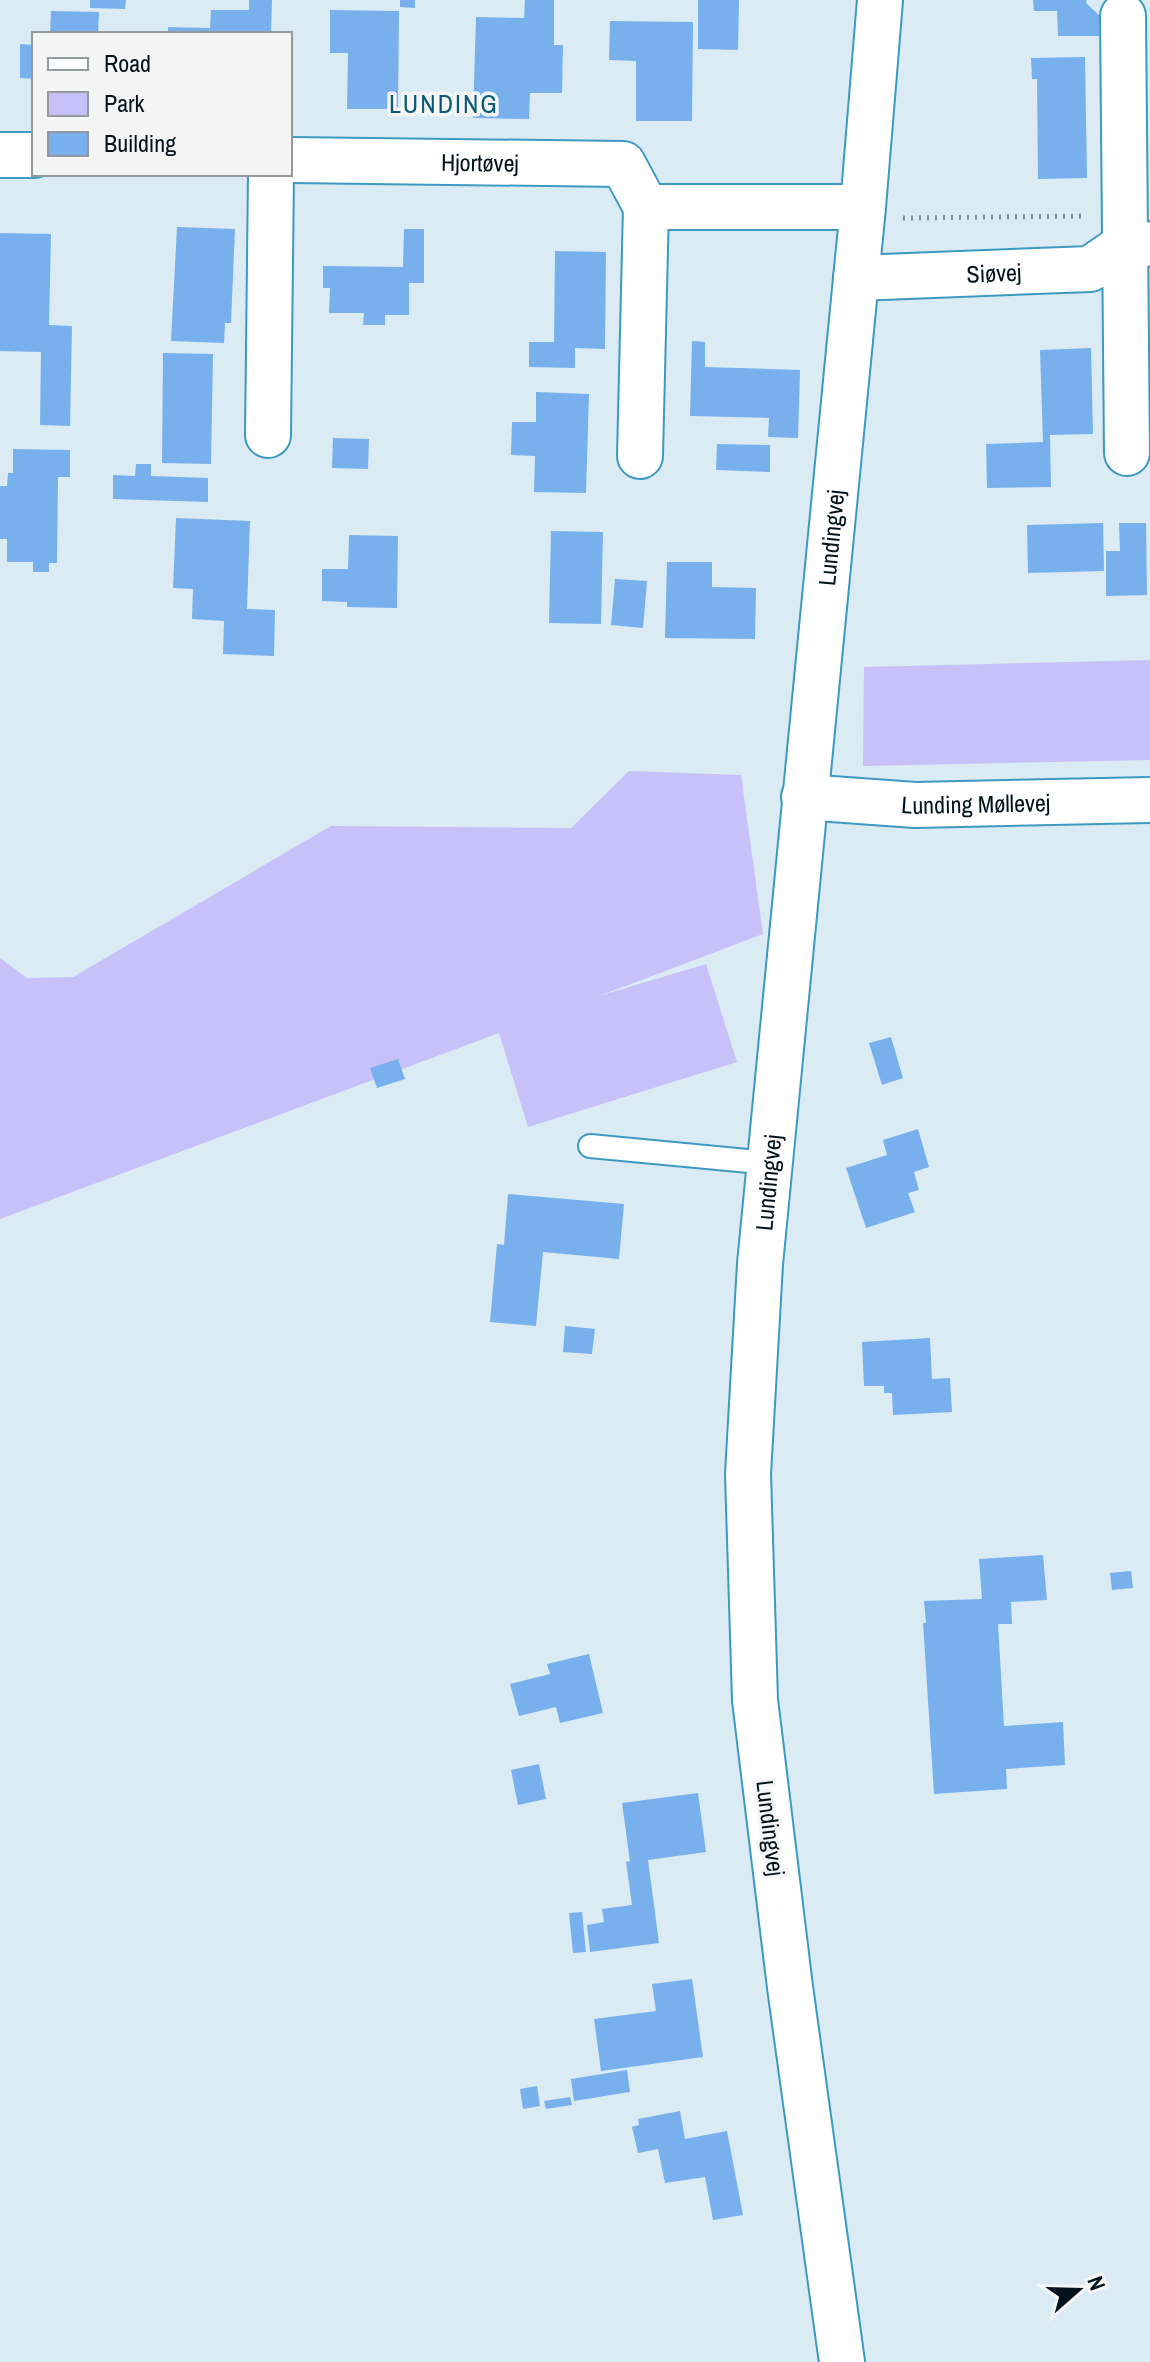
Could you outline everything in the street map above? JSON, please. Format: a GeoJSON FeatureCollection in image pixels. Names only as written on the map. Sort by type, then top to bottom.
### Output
{"type":"FeatureCollection","features":[{"type":"Feature","properties":{"kind":"street","name":"Lundingvej"},"geometry":{"type":"LineString","coordinates":[[842,2362],[790,1987],[755,1700],[748,1474],[757,1293],[856,278],[880,0]]}},
{"type":"Feature","properties":{"kind":"street"},"geometry":{"type":"LineString","coordinates":[[1123,16],[1133,235],[1127,453]]}},
{"type":"Feature","properties":{"kind":"street"},"geometry":{"type":"LineString","coordinates":[[0,155],[32,155]]}},
{"type":"Feature","properties":{"kind":"street","name":"Hjortøvej"},"geometry":{"type":"LineString","coordinates":[[292,160],[623,164],[646,207],[640,456]]}},
{"type":"Feature","properties":{"kind":"street"},"geometry":{"type":"LineString","coordinates":[[268,435],[271,176]]}},
{"type":"Feature","properties":{"kind":"street"},"geometry":{"type":"LineString","coordinates":[[646,207],[862,213]]}},
{"type":"Feature","properties":{"kind":"street","name":"Siøvej"},"geometry":{"type":"LineString","coordinates":[[856,278],[1090,269],[1133,235]]}},
{"type":"Feature","properties":{"kind":"street","name":"Lunding Møllevej"},"geometry":{"type":"LineString","coordinates":[[804,797],[915,805],[1150,800]]}},
{"type":"Feature","properties":{"kind":"lane"},"geometry":{"type":"LineString","coordinates":[[590,1146],[770,1163]]}},
{"type":"Feature","properties":{"kind":"path"},"geometry":{"type":"LineString","coordinates":[[862,213],[1133,235]]}},
{"type":"Feature","properties":{"kind":"green space"},"geometry":{"type":"Polygon","coordinates":[[[1150,660],[1150,760],[863,766],[864,667],[1150,660]]]}},
{"type":"Feature","properties":{"kind":"green space"},"geometry":{"type":"Polygon","coordinates":[[[629,771],[741,775],[763,934],[599,996],[706,964],[737,1062],[528,1127],[499,1033],[0,1219],[0,958],[27,978],[73,977],[331,826],[571,828],[629,771]]]}},
{"type":"Feature","properties":{"kind":"building"},"geometry":{"type":"Polygon","coordinates":[[[90,0],[126,0],[125,9],[90,8],[90,0]]]}},
{"type":"Feature","properties":{"kind":"building"},"geometry":{"type":"Polygon","coordinates":[[[249,0],[272,0],[271,32],[168,32],[168,27],[210,28],[211,10],[249,10],[249,0]]]}},
{"type":"Feature","properties":{"kind":"building"},"geometry":{"type":"Polygon","coordinates":[[[400,0],[415,0],[415,8],[400,7],[400,0]]]}},
{"type":"Feature","properties":{"kind":"building"},"geometry":{"type":"Polygon","coordinates":[[[525,0],[554,0],[554,45],[563,45],[562,93],[530,93],[529,119],[473,118],[476,17],[524,18],[525,0]]]}},
{"type":"Feature","properties":{"kind":"building"},"geometry":{"type":"Polygon","coordinates":[[[698,0],[739,0],[738,50],[698,49],[698,0]]]}},
{"type":"Feature","properties":{"kind":"building"},"geometry":{"type":"Polygon","coordinates":[[[1033,0],[1086,0],[1099,15],[1099,36],[1058,36],[1057,11],[1034,11],[1033,0]]]}},
{"type":"Feature","properties":{"kind":"building"},"geometry":{"type":"Polygon","coordinates":[[[330,10],[399,11],[398,109],[347,109],[348,53],[330,53],[330,10]]]}},
{"type":"Feature","properties":{"kind":"building"},"geometry":{"type":"Polygon","coordinates":[[[51,11],[99,12],[98,32],[50,32],[51,11]]]}},
{"type":"Feature","properties":{"kind":"building"},"geometry":{"type":"Polygon","coordinates":[[[610,21],[693,22],[692,121],[636,121],[636,61],[609,60],[610,21]]]}},
{"type":"Feature","properties":{"kind":"building"},"geometry":{"type":"Polygon","coordinates":[[[20,44],[32,45],[32,79],[20,78],[20,44]]]}},
{"type":"Feature","properties":{"kind":"building"},"geometry":{"type":"Polygon","coordinates":[[[1085,57],[1087,178],[1038,179],[1037,79],[1032,79],[1031,58],[1085,57]]]}},
{"type":"Feature","properties":{"kind":"building"},"geometry":{"type":"Polygon","coordinates":[[[177,227],[235,229],[231,323],[225,323],[224,343],[171,341],[177,227]]]}},
{"type":"Feature","properties":{"kind":"building"},"geometry":{"type":"Polygon","coordinates":[[[404,229],[424,229],[424,283],[409,283],[409,315],[385,315],[385,325],[363,325],[364,313],[329,313],[330,288],[323,288],[323,266],[403,267],[404,229]]]}},
{"type":"Feature","properties":{"kind":"building"},"geometry":{"type":"Polygon","coordinates":[[[0,233],[51,234],[49,325],[72,326],[70,426],[40,425],[41,352],[0,351],[0,233]]]}},
{"type":"Feature","properties":{"kind":"building"},"geometry":{"type":"Polygon","coordinates":[[[555,251],[606,252],[605,349],[575,348],[575,368],[529,367],[529,342],[554,342],[555,251]]]}},
{"type":"Feature","properties":{"kind":"building"},"geometry":{"type":"Polygon","coordinates":[[[692,341],[705,342],[705,367],[800,370],[798,438],[768,437],[769,418],[690,416],[692,341]]]}},
{"type":"Feature","properties":{"kind":"building"},"geometry":{"type":"Polygon","coordinates":[[[1091,348],[1093,434],[1050,435],[1051,487],[987,488],[986,444],[1043,442],[1040,350],[1091,348]]]}},
{"type":"Feature","properties":{"kind":"building"},"geometry":{"type":"Polygon","coordinates":[[[163,353],[213,354],[211,464],[162,463],[163,353]]]}},
{"type":"Feature","properties":{"kind":"building"},"geometry":{"type":"Polygon","coordinates":[[[536,392],[589,394],[586,493],[534,492],[535,456],[511,455],[512,422],[536,422],[536,392]]]}},
{"type":"Feature","properties":{"kind":"building"},"geometry":{"type":"Polygon","coordinates":[[[333,438],[369,439],[368,469],[332,468],[333,438]]]}},
{"type":"Feature","properties":{"kind":"building"},"geometry":{"type":"Polygon","coordinates":[[[717,444],[770,445],[770,472],[716,470],[717,444]]]}},
{"type":"Feature","properties":{"kind":"building"},"geometry":{"type":"Polygon","coordinates":[[[13,449],[70,450],[70,477],[58,477],[57,563],[49,563],[49,572],[33,572],[33,562],[7,562],[7,539],[0,539],[0,486],[7,486],[8,473],[13,473],[13,449]]]}},
{"type":"Feature","properties":{"kind":"building"},"geometry":{"type":"Polygon","coordinates":[[[136,464],[151,464],[151,476],[208,478],[208,502],[113,499],[113,475],[135,476],[136,464]]]}},
{"type":"Feature","properties":{"kind":"building"},"geometry":{"type":"Polygon","coordinates":[[[176,518],[250,521],[247,609],[275,610],[274,656],[223,654],[224,621],[192,619],[193,589],[173,588],[176,518]]]}},
{"type":"Feature","properties":{"kind":"building"},"geometry":{"type":"Polygon","coordinates":[[[1103,523],[1104,571],[1028,573],[1027,525],[1103,523]]]}},
{"type":"Feature","properties":{"kind":"building"},"geometry":{"type":"Polygon","coordinates":[[[1119,523],[1146,523],[1147,595],[1106,596],[1106,551],[1120,551],[1119,523]]]}},
{"type":"Feature","properties":{"kind":"building"},"geometry":{"type":"Polygon","coordinates":[[[551,531],[603,532],[601,624],[549,623],[551,531]]]}},
{"type":"Feature","properties":{"kind":"building"},"geometry":{"type":"Polygon","coordinates":[[[349,535],[398,536],[397,608],[347,607],[347,602],[322,601],[322,569],[348,569],[349,535]]]}},
{"type":"Feature","properties":{"kind":"building"},"geometry":{"type":"Polygon","coordinates":[[[667,562],[712,562],[712,587],[756,588],[755,639],[665,638],[667,562]]]}},
{"type":"Feature","properties":{"kind":"building"},"geometry":{"type":"Polygon","coordinates":[[[615,579],[647,581],[643,628],[611,625],[615,579]]]}},
{"type":"Feature","properties":{"kind":"building"},"geometry":{"type":"Polygon","coordinates":[[[891,1037],[903,1078],[882,1085],[869,1043],[891,1037]]]}},
{"type":"Feature","properties":{"kind":"building"},"geometry":{"type":"Polygon","coordinates":[[[398,1059],[405,1079],[377,1088],[370,1068],[398,1059]]]}},
{"type":"Feature","properties":{"kind":"building"},"geometry":{"type":"Polygon","coordinates":[[[918,1129],[929,1167],[914,1172],[919,1190],[908,1193],[915,1212],[866,1228],[846,1168],[887,1155],[883,1140],[918,1129]]]}},
{"type":"Feature","properties":{"kind":"building"},"geometry":{"type":"Polygon","coordinates":[[[508,1194],[624,1204],[619,1259],[543,1252],[536,1326],[490,1322],[497,1244],[504,1245],[508,1194]]]}},
{"type":"Feature","properties":{"kind":"building"},"geometry":{"type":"Polygon","coordinates":[[[565,1326],[595,1329],[592,1354],[563,1352],[565,1326]]]}},
{"type":"Feature","properties":{"kind":"building"},"geometry":{"type":"Polygon","coordinates":[[[930,1338],[932,1379],[950,1378],[952,1412],[893,1415],[892,1393],[884,1393],[884,1386],[864,1386],[862,1342],[930,1338]]]}},
{"type":"Feature","properties":{"kind":"building"},"geometry":{"type":"Polygon","coordinates":[[[1043,1555],[1047,1600],[1011,1602],[1012,1624],[998,1624],[1004,1726],[1063,1722],[1065,1765],[1006,1769],[1007,1789],[934,1794],[924,1601],[982,1599],[979,1559],[1043,1555]]]}},
{"type":"Feature","properties":{"kind":"building"},"geometry":{"type":"Polygon","coordinates":[[[1131,1571],[1133,1588],[1112,1590],[1110,1573],[1131,1571]]]}},
{"type":"Feature","properties":{"kind":"building"},"geometry":{"type":"Polygon","coordinates":[[[589,1654],[603,1713],[560,1723],[556,1707],[519,1716],[510,1684],[550,1674],[547,1664],[589,1654]]]}},
{"type":"Feature","properties":{"kind":"building"},"geometry":{"type":"Polygon","coordinates":[[[539,1764],[546,1799],[518,1805],[511,1770],[539,1764]]]}},
{"type":"Feature","properties":{"kind":"building"},"geometry":{"type":"Polygon","coordinates":[[[698,1793],[706,1852],[648,1860],[659,1943],[590,1952],[587,1925],[604,1922],[602,1909],[632,1905],[622,1803],[698,1793]]]}},
{"type":"Feature","properties":{"kind":"building"},"geometry":{"type":"Polygon","coordinates":[[[582,1912],[586,1952],[573,1953],[569,1913],[582,1912]]]}},
{"type":"Feature","properties":{"kind":"building"},"geometry":{"type":"Polygon","coordinates":[[[692,1979],[703,2057],[601,2071],[594,2019],[656,2011],[652,1984],[692,1979]]]}},
{"type":"Feature","properties":{"kind":"building"},"geometry":{"type":"Polygon","coordinates":[[[627,2070],[630,2092],[574,2101],[571,2079],[627,2070]]]}},
{"type":"Feature","properties":{"kind":"building"},"geometry":{"type":"Polygon","coordinates":[[[537,2086],[540,2106],[523,2109],[520,2089],[537,2086]]]}},
{"type":"Feature","properties":{"kind":"building"},"geometry":{"type":"Polygon","coordinates":[[[570,2097],[572,2105],[546,2109],[544,2101],[570,2097]]]}},
{"type":"Feature","properties":{"kind":"building"},"geometry":{"type":"Polygon","coordinates":[[[680,2111],[685,2139],[727,2131],[743,2215],[713,2220],[705,2177],[665,2183],[658,2149],[638,2153],[632,2127],[639,2125],[638,2119],[680,2111]]]}},
{"type":"Feature","properties":{"kind":"district","name":"LUNDING"},"geometry":{"type":"Point","coordinates":[444,103]}}]}
